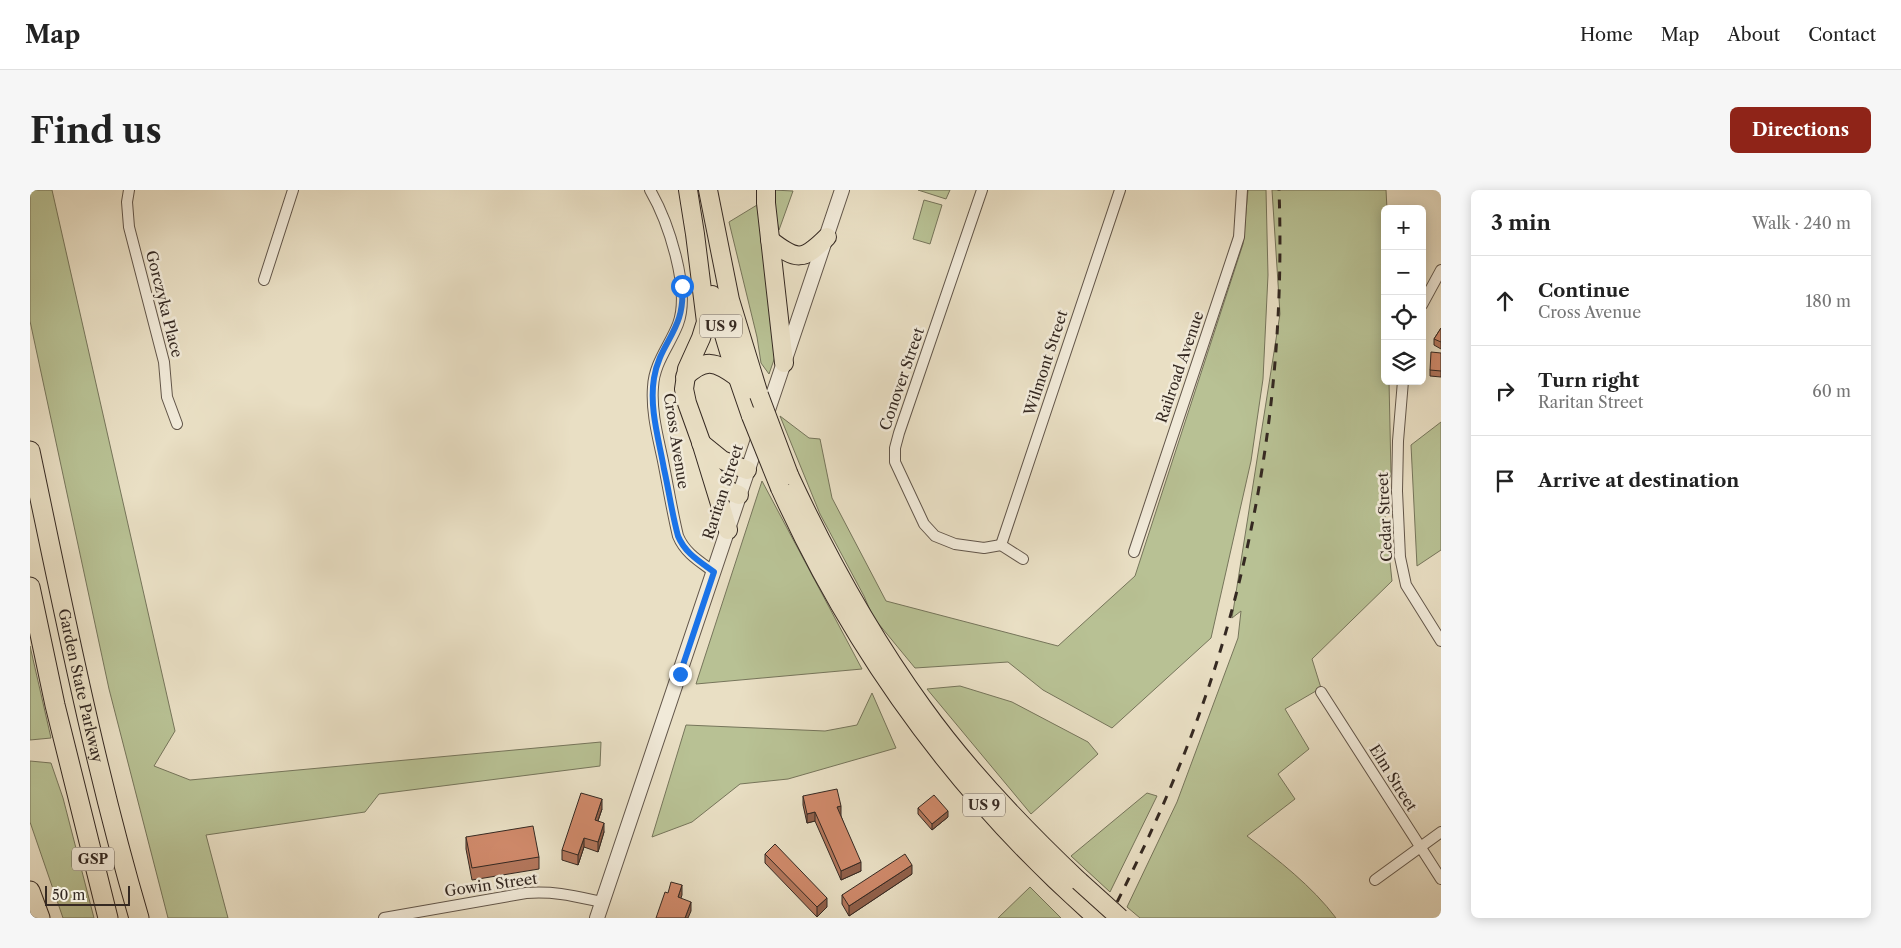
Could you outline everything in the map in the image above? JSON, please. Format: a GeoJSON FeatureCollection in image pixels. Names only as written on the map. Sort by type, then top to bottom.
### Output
{"type":"FeatureCollection","features":[{"type":"Feature","properties":{"kind":"highway","name":"US 9"},"geometry":{"type":"LineString","coordinates":[[688,190],[695,234],[717,315],[737,377],[751,416],[784,481],[879,642],[923,708],[976,774],[1076,888],[1097,918]]}},
{"type":"Feature","properties":{"kind":"highway","name":"US 9"},"geometry":{"type":"LineString","coordinates":[[708,190],[724,274],[736,324],[784,481],[811,556],[860,641],[905,707],[965,785],[1002,826],[1076,888],[1120,918]]}},
{"type":"Feature","properties":{"kind":"highway"},"geometry":{"type":"LineString","coordinates":[[721,190],[724,274]]}},
{"type":"Feature","properties":{"kind":"highway"},"geometry":{"type":"LineString","coordinates":[[764,194],[784,363]]}},
{"type":"Feature","properties":{"kind":"highway"},"geometry":{"type":"LineString","coordinates":[[695,234],[706,322],[685,378],[685,396],[728,530]]}},
{"type":"Feature","properties":{"kind":"highway"},"geometry":{"type":"LineString","coordinates":[[770,240],[788,253],[801,256],[813,250],[827,237]]}},
{"type":"Feature","properties":{"kind":"highway"},"geometry":{"type":"LineString","coordinates":[[685,378],[698,366],[710,363],[722,367],[737,377]]}},
{"type":"Feature","properties":{"kind":"highway"},"geometry":{"type":"LineString","coordinates":[[701,442],[722,460],[747,470]]}},
{"type":"Feature","properties":{"kind":"highway","name":"Garden State Parkway"},"geometry":{"type":"LineString","coordinates":[[30,451],[85,703],[138,918]]}},
{"type":"Feature","properties":{"kind":"highway"},"geometry":{"type":"LineString","coordinates":[[710,471],[725,488],[739,495]]}},
{"type":"Feature","properties":{"kind":"highway","name":"Garden State Parkway"},"geometry":{"type":"LineString","coordinates":[[30,587],[55,705],[108,918]]}},
{"type":"Feature","properties":{"kind":"highway"},"geometry":{"type":"LineString","coordinates":[[30,890],[40,918]]}},
{"type":"Feature","properties":{"kind":"street","name":"Gorczyka Place"},"geometry":{"type":"LineString","coordinates":[[129,190],[127,202],[129,227],[164,362],[168,397],[177,424]]}},
{"type":"Feature","properties":{"kind":"street","name":"Cross Avenue"},"geometry":{"type":"LineString","coordinates":[[650,190],[667,229],[680,276],[682,295],[682,310],[678,323],[655,370],[652,394],[655,418],[678,536],[690,554],[714,572]]}},
{"type":"Feature","properties":{"kind":"street","name":"Raritan Street"},"geometry":{"type":"LineString","coordinates":[[597,918],[656,748],[747,470],[842,190]]}},
{"type":"Feature","properties":{"kind":"street","name":"Conover Street"},"geometry":{"type":"LineString","coordinates":[[982,190],[899,432],[895,448],[895,462],[924,524],[935,536],[956,544],[984,548],[1001,545]]}},
{"type":"Feature","properties":{"kind":"street","name":"Wilmont Street"},"geometry":{"type":"LineString","coordinates":[[1001,545],[1120,190]]}},
{"type":"Feature","properties":{"kind":"street","name":"Railroad Avenue"},"geometry":{"type":"LineString","coordinates":[[1134,552],[1239,236],[1242,190]]}},
{"type":"Feature","properties":{"kind":"street"},"geometry":{"type":"LineString","coordinates":[[264,280],[291,191]]}},
{"type":"Feature","properties":{"kind":"street"},"geometry":{"type":"LineString","coordinates":[[1426,298],[1441,270]]}},
{"type":"Feature","properties":{"kind":"street","name":"Cedar Street"},"geometry":{"type":"LineString","coordinates":[[1402,385],[1397,491],[1400,557],[1406,585],[1441,641]]}},
{"type":"Feature","properties":{"kind":"street"},"geometry":{"type":"LineString","coordinates":[[1001,545],[1023,559]]}},
{"type":"Feature","properties":{"kind":"street","name":"Elm Street"},"geometry":{"type":"LineString","coordinates":[[1321,692],[1441,879]]}},
{"type":"Feature","properties":{"kind":"street"},"geometry":{"type":"LineString","coordinates":[[1375,880],[1419,846],[1441,832]]}},
{"type":"Feature","properties":{"kind":"street","name":"Gowin Street"},"geometry":{"type":"LineString","coordinates":[[384,918],[526,893],[564,893],[602,902]]}},
{"type":"Feature","properties":{"kind":"green space"},"geometry":{"type":"Polygon","coordinates":[[[30,190],[52,190],[175,731],[154,766],[190,780],[601,742],[600,766],[379,794],[365,812],[206,835],[228,918],[168,918],[109,689],[30,321],[30,190]]]}},
{"type":"Feature","properties":{"kind":"green space"},"geometry":{"type":"Polygon","coordinates":[[[773,190],[793,191],[779,230],[772,201],[773,190]]]}},
{"type":"Feature","properties":{"kind":"green space"},"geometry":{"type":"Polygon","coordinates":[[[918,190],[950,190],[946,199],[918,190]]]}},
{"type":"Feature","properties":{"kind":"green space"},"geometry":{"type":"Polygon","coordinates":[[[1248,190],[1266,190],[1268,275],[1263,379],[1251,461],[1211,638],[1112,728],[1043,690],[1008,662],[915,668],[873,617],[864,596],[820,514],[780,416],[809,438],[820,439],[832,498],[886,601],[1058,646],[1135,576],[1243,244],[1248,190]]]}},
{"type":"Feature","properties":{"kind":"green space"},"geometry":{"type":"Polygon","coordinates":[[[1272,190],[1386,190],[1387,205],[1381,205],[1381,385],[1389,385],[1391,474],[1383,496],[1392,581],[1312,659],[1321,688],[1285,709],[1309,749],[1278,774],[1295,799],[1247,836],[1305,884],[1336,918],[1140,918],[1127,907],[1177,802],[1238,638],[1241,611],[1232,618],[1280,314],[1272,190]]]}},
{"type":"Feature","properties":{"kind":"green space"},"geometry":{"type":"Polygon","coordinates":[[[924,200],[942,205],[930,244],[913,239],[924,200]]]}},
{"type":"Feature","properties":{"kind":"green space"},"geometry":{"type":"Polygon","coordinates":[[[757,205],[777,351],[769,374],[761,363],[757,337],[729,222],[757,205]]]}},
{"type":"Feature","properties":{"kind":"green space"},"geometry":{"type":"Polygon","coordinates":[[[1441,422],[1441,550],[1417,566],[1411,445],[1441,422]]]}},
{"type":"Feature","properties":{"kind":"green space"},"geometry":{"type":"Polygon","coordinates":[[[762,481],[862,669],[696,684],[762,481]]]}},
{"type":"Feature","properties":{"kind":"green space"},"geometry":{"type":"Polygon","coordinates":[[[30,646],[51,738],[30,740],[30,646]]]}},
{"type":"Feature","properties":{"kind":"green space"},"geometry":{"type":"Polygon","coordinates":[[[960,686],[1012,702],[1088,742],[1098,754],[1031,814],[927,689],[960,686]]]}},
{"type":"Feature","properties":{"kind":"green space"},"geometry":{"type":"Polygon","coordinates":[[[872,693],[896,748],[788,779],[740,784],[692,822],[652,837],[686,725],[825,731],[857,725],[872,693]]]}},
{"type":"Feature","properties":{"kind":"green space"},"geometry":{"type":"Polygon","coordinates":[[[30,761],[51,763],[63,798],[94,918],[63,918],[30,822],[30,761]]]}},
{"type":"Feature","properties":{"kind":"green space"},"geometry":{"type":"Polygon","coordinates":[[[1147,793],[1157,796],[1110,892],[1071,856],[1147,793]]]}},
{"type":"Feature","properties":{"kind":"green space"},"geometry":{"type":"Polygon","coordinates":[[[1030,887],[1061,918],[998,918],[1030,887]]]}},
{"type":"Feature","properties":{"kind":"building"},"geometry":{"type":"Polygon","coordinates":[[[1441,328],[1441,342],[1434,339],[1441,328]]]}},
{"type":"Feature","properties":{"kind":"building"},"geometry":{"type":"Polygon","coordinates":[[[1431,352],[1441,353],[1441,371],[1430,370],[1431,352]]]}},
{"type":"Feature","properties":{"kind":"building"},"geometry":{"type":"Polygon","coordinates":[[[837,789],[841,806],[837,807],[861,862],[841,871],[815,812],[807,814],[803,796],[837,789]]]}},
{"type":"Feature","properties":{"kind":"building"},"geometry":{"type":"Polygon","coordinates":[[[581,793],[602,799],[595,820],[604,823],[598,842],[584,838],[578,855],[562,850],[581,793]]]}},
{"type":"Feature","properties":{"kind":"building"},"geometry":{"type":"Polygon","coordinates":[[[934,795],[948,811],[932,824],[918,808],[934,795]]]}},
{"type":"Feature","properties":{"kind":"building"},"geometry":{"type":"Polygon","coordinates":[[[533,826],[539,857],[472,868],[466,837],[533,826]]]}},
{"type":"Feature","properties":{"kind":"building"},"geometry":{"type":"Polygon","coordinates":[[[775,844],[827,898],[817,907],[765,854],[775,844]]]}},
{"type":"Feature","properties":{"kind":"building"},"geometry":{"type":"Polygon","coordinates":[[[905,854],[912,865],[849,906],[842,895],[905,854]]]}},
{"type":"Feature","properties":{"kind":"building"},"geometry":{"type":"Polygon","coordinates":[[[671,882],[682,885],[678,897],[691,902],[685,918],[656,918],[665,892],[668,893],[671,882]]]}},
{"type":"Feature","properties":{"kind":"railway"},"geometry":{"type":"LineString","coordinates":[[1109,918],[1152,829],[1190,739],[1230,618],[1245,558],[1267,436],[1274,375],[1280,252],[1279,190]]}},
{"type":"Feature","properties":{"kind":"route"},"geometry":{"type":"LineString","coordinates":[[680,674],[714,572],[685,549],[678,536],[652,394],[655,370],[682,310],[682,286]]}}]}
